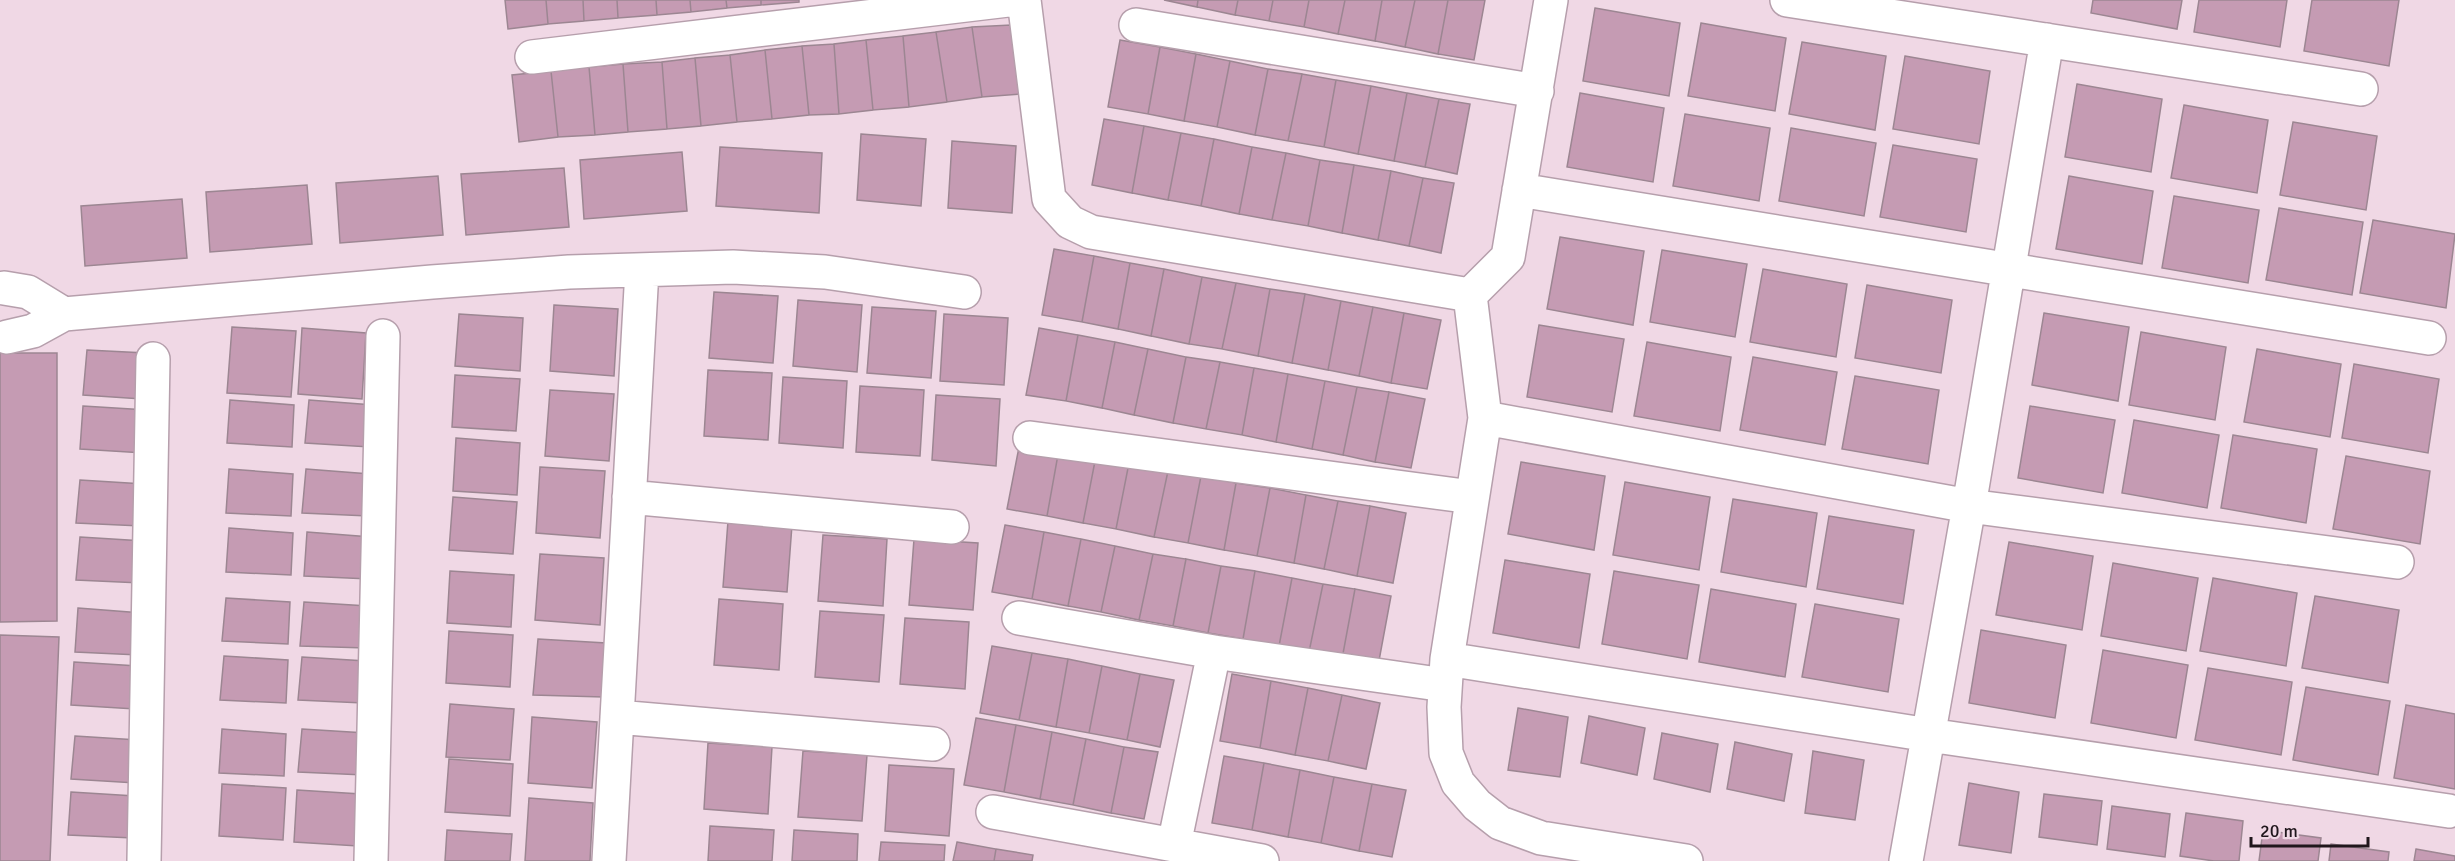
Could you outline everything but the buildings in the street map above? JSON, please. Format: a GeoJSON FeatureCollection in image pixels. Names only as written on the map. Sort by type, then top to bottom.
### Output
{"type":"FeatureCollection","features":[{"type":"Feature","properties":{"kind":"street"},"geometry":{"type":"LineString","coordinates":[[532,57],[1008,0]]}},
{"type":"Feature","properties":{"kind":"street"},"geometry":{"type":"LineString","coordinates":[[1024,0],[1049,199],[1070,222],[1091,232],[1470,295]]}},
{"type":"Feature","properties":{"kind":"street"},"geometry":{"type":"LineString","coordinates":[[1470,295],[1508,257],[1551,0]]}},
{"type":"Feature","properties":{"kind":"street"},"geometry":{"type":"LineString","coordinates":[[1787,0],[2361,89]]}},
{"type":"Feature","properties":{"kind":"street"},"geometry":{"type":"LineString","coordinates":[[1136,25],[1537,91]]}},
{"type":"Feature","properties":{"kind":"street"},"geometry":{"type":"LineString","coordinates":[[1906,861],[1969,506],[2047,40]]}},
{"type":"Feature","properties":{"kind":"street"},"geometry":{"type":"LineString","coordinates":[[1519,190],[2429,338]]}},
{"type":"Feature","properties":{"kind":"street"},"geometry":{"type":"LineString","coordinates":[[7,337],[33,331],[64,315],[432,282],[642,270],[734,267],[825,272],[964,292]]}},
{"type":"Feature","properties":{"kind":"street"},"geometry":{"type":"LineString","coordinates":[[609,861],[642,270]]}},
{"type":"Feature","properties":{"kind":"street"},"geometry":{"type":"LineString","coordinates":[[4,288],[28,292],[64,315]]}},
{"type":"Feature","properties":{"kind":"street"},"geometry":{"type":"LineString","coordinates":[[1470,295],[1485,418],[1446,672],[1446,753],[1458,783],[1477,805],[1500,823],[1541,838],[1686,861]]}},
{"type":"Feature","properties":{"kind":"street"},"geometry":{"type":"LineString","coordinates":[[371,861],[383,336]]}},
{"type":"Feature","properties":{"kind":"street"},"geometry":{"type":"LineString","coordinates":[[144,861],[153,359]]}},
{"type":"Feature","properties":{"kind":"street"},"geometry":{"type":"LineString","coordinates":[[1485,418],[1969,506],[2397,562]]}},
{"type":"Feature","properties":{"kind":"street"},"geometry":{"type":"LineString","coordinates":[[1030,438],[1472,497]]}},
{"type":"Feature","properties":{"kind":"street"},"geometry":{"type":"LineString","coordinates":[[630,497],[952,527]]}},
{"type":"Feature","properties":{"kind":"street"},"geometry":{"type":"LineString","coordinates":[[1020,618],[1214,652],[1446,672],[1929,735],[2450,811]]}},
{"type":"Feature","properties":{"kind":"street"},"geometry":{"type":"LineString","coordinates":[[1174,845],[1214,652]]}},
{"type":"Feature","properties":{"kind":"street"},"geometry":{"type":"LineString","coordinates":[[617,717],[933,744]]}},
{"type":"Feature","properties":{"kind":"street"},"geometry":{"type":"LineString","coordinates":[[993,812],[1262,861]]}}]}
